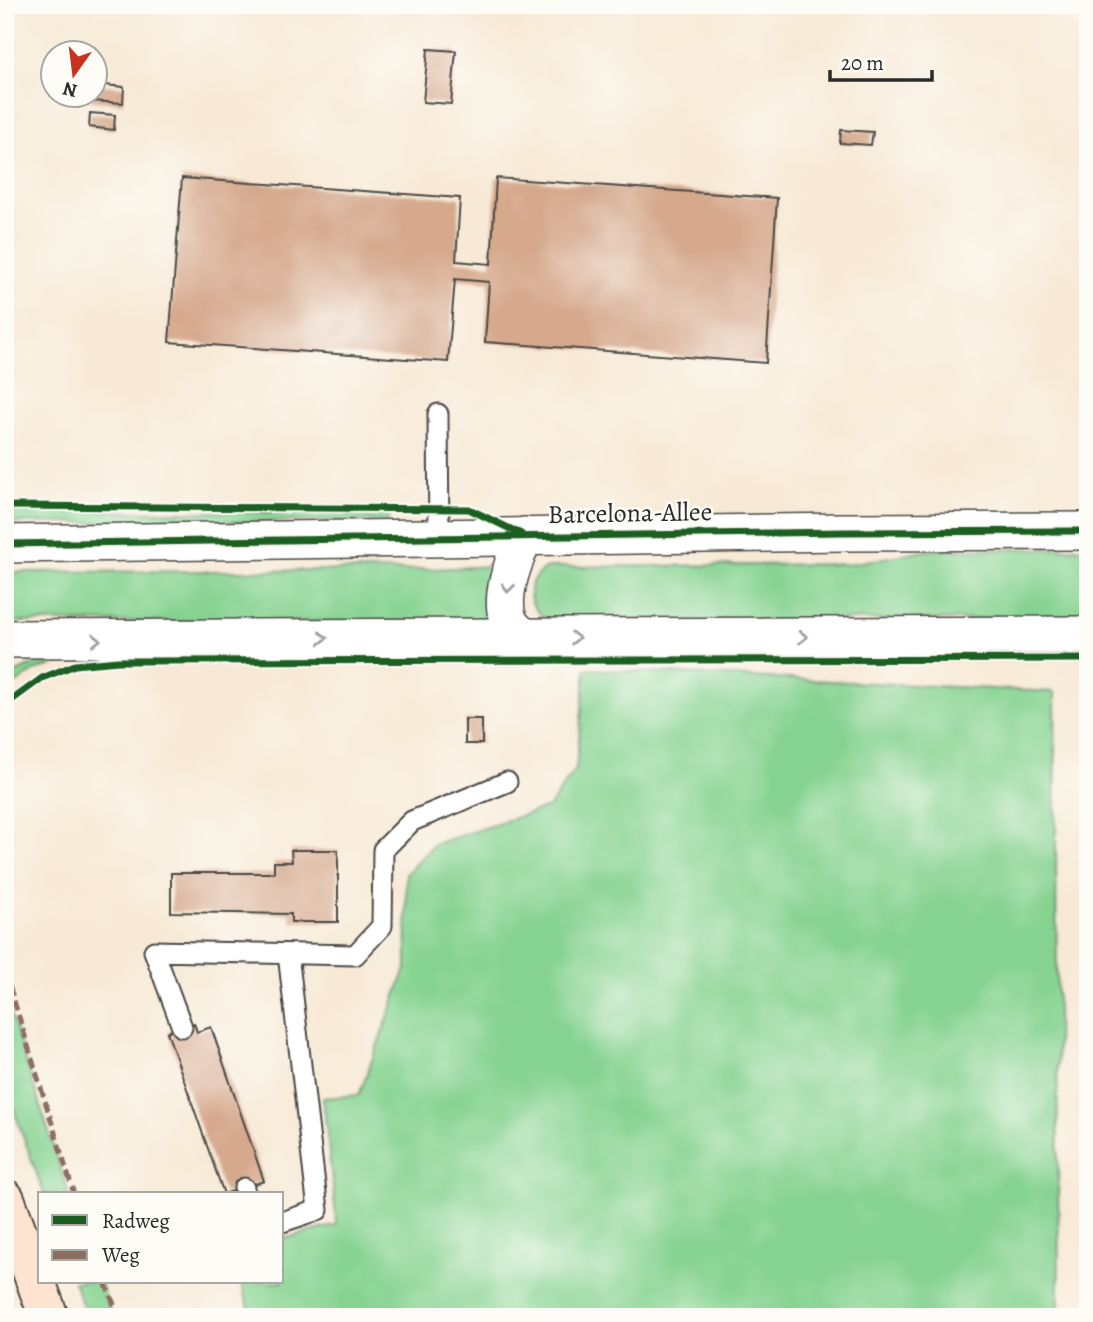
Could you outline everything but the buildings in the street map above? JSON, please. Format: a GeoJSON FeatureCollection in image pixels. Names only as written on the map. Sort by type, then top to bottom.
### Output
{"type":"FeatureCollection","features":[{"type":"Feature","properties":{"kind":"main road"},"geometry":{"type":"LineString","coordinates":[[5,1199],[50,1317]]}},
{"type":"Feature","properties":{"kind":"street","name":"Barcelona-Allee"},"geometry":{"type":"LineString","coordinates":[[5,544],[1088,531]]}},
{"type":"Feature","properties":{"kind":"street","name":"Barcelona-Allee"},"geometry":{"type":"LineString","coordinates":[[523,637],[508,620],[506,593],[511,568],[524,536]]}},
{"type":"Feature","properties":{"kind":"street"},"geometry":{"type":"LineString","coordinates":[[13,645],[523,637],[1088,635]]}},
{"type":"Feature","properties":{"kind":"lane"},"geometry":{"type":"LineString","coordinates":[[438,414],[439,539]]}},
{"type":"Feature","properties":{"kind":"lane"},"geometry":{"type":"LineString","coordinates":[[182,1027],[154,951],[355,955],[383,926],[383,850],[412,821],[507,782]]}},
{"type":"Feature","properties":{"kind":"lane"},"geometry":{"type":"LineString","coordinates":[[284,1221],[318,1210],[288,954]]}},
{"type":"Feature","properties":{"kind":"green space"},"geometry":{"type":"Polygon","coordinates":[[[5,511],[389,513],[388,521],[5,523],[5,511]]]}},
{"type":"Feature","properties":{"kind":"green space"},"geometry":{"type":"Polygon","coordinates":[[[1088,548],[1088,619],[550,621],[536,609],[530,594],[534,579],[549,567],[849,564],[930,550],[1088,548]]]}},
{"type":"Feature","properties":{"kind":"green space"},"geometry":{"type":"Polygon","coordinates":[[[494,566],[492,621],[5,622],[5,572],[409,570],[494,566]]]}},
{"type":"Feature","properties":{"kind":"green space"},"geometry":{"type":"Polygon","coordinates":[[[63,657],[64,661],[34,671],[5,692],[5,677],[37,663],[63,657]]]}},
{"type":"Feature","properties":{"kind":"green space"},"geometry":{"type":"Polygon","coordinates":[[[586,669],[1055,692],[1059,1317],[252,1317],[242,1284],[284,1284],[284,1238],[337,1225],[323,1098],[359,1095],[407,966],[406,874],[434,844],[549,807],[576,768],[586,669]]]}},
{"type":"Feature","properties":{"kind":"green space"},"geometry":{"type":"Polygon","coordinates":[[[5,997],[68,1192],[43,1192],[5,1085],[5,997]]]}},
{"type":"Feature","properties":{"kind":"green space"},"geometry":{"type":"Polygon","coordinates":[[[75,1284],[101,1284],[112,1317],[87,1317],[75,1284]]]}},
{"type":"Feature","properties":{"kind":"marked path"},"geometry":{"type":"LineString","coordinates":[[5,972],[73,1192]]}},
{"type":"Feature","properties":{"kind":"marked path"},"geometry":{"type":"LineString","coordinates":[[106,1284],[119,1317]]}},
{"type":"Feature","properties":{"kind":"cycle path"},"geometry":{"type":"LineString","coordinates":[[5,506],[469,509],[521,534]]}},
{"type":"Feature","properties":{"kind":"cycle path"},"geometry":{"type":"LineString","coordinates":[[5,544],[1088,531]]}},
{"type":"Feature","properties":{"kind":"cycle path"},"geometry":{"type":"LineString","coordinates":[[5,705],[42,678],[75,665],[118,661],[1088,659]]}}]}
